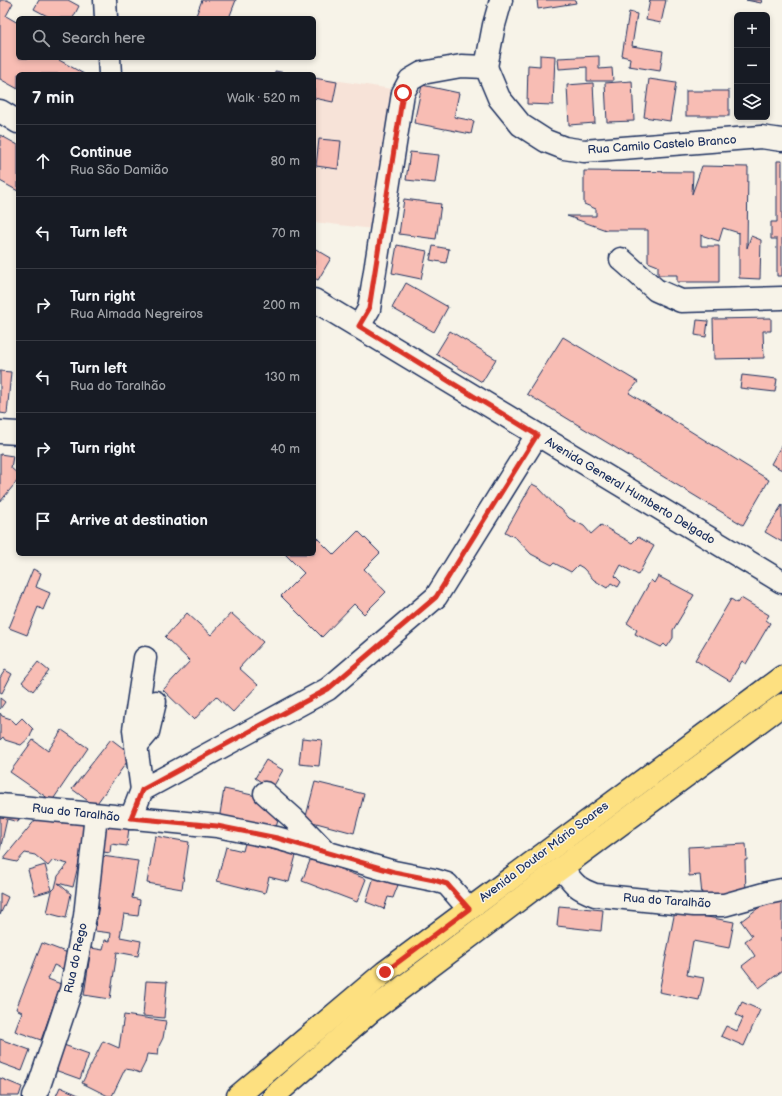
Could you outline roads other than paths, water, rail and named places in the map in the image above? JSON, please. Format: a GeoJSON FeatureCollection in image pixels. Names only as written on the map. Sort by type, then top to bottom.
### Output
{"type":"FeatureCollection","features":[{"type":"Feature","properties":{"kind":"main road","name":"Avenida Doutor Mário Soares"},"geometry":{"type":"LineString","coordinates":[[238,1096],[385,972],[782,677]]}},
{"type":"Feature","properties":{"kind":"main road","name":"Avenida Doutor Mário Soares"},"geometry":{"type":"LineString","coordinates":[[274,1096],[370,1012],[782,705]]}},
{"type":"Feature","properties":{"kind":"street"},"geometry":{"type":"LineString","coordinates":[[105,0],[106,16]]}},
{"type":"Feature","properties":{"kind":"street"},"geometry":{"type":"LineString","coordinates":[[359,326],[369,309],[403,93],[410,80],[422,73],[461,66],[486,67],[494,25],[501,0]]}},
{"type":"Feature","properties":{"kind":"street"},"geometry":{"type":"LineString","coordinates":[[109,60],[110,72]]}},
{"type":"Feature","properties":{"kind":"street","name":"Rua Camilo Castelo Branco"},"geometry":{"type":"LineString","coordinates":[[486,67],[499,98],[521,125],[546,141],[564,148],[584,151],[761,137],[782,140]]}},
{"type":"Feature","properties":{"kind":"street"},"geometry":{"type":"LineString","coordinates":[[0,111],[16,121]]}},
{"type":"Feature","properties":{"kind":"street"},"geometry":{"type":"LineString","coordinates":[[621,259],[656,290],[682,302],[782,298]]}},
{"type":"Feature","properties":{"kind":"street","name":"Avenida General Humberto Delgado"},"geometry":{"type":"LineString","coordinates":[[316,301],[782,582]]}},
{"type":"Feature","properties":{"kind":"street"},"geometry":{"type":"LineString","coordinates":[[0,432],[16,433]]}},
{"type":"Feature","properties":{"kind":"street"},"geometry":{"type":"LineString","coordinates":[[142,790],[328,689],[436,597],[537,435]]}},
{"type":"Feature","properties":{"kind":"street"},"geometry":{"type":"LineString","coordinates":[[131,818],[142,790],[134,730],[145,658]]}},
{"type":"Feature","properties":{"kind":"street"},"geometry":{"type":"LineString","coordinates":[[136,746],[148,732],[155,702]]}},
{"type":"Feature","properties":{"kind":"street"},"geometry":{"type":"LineString","coordinates":[[265,793],[293,818],[325,851]]}},
{"type":"Feature","properties":{"kind":"street","name":"Rua do Taralhão"},"geometry":{"type":"LineString","coordinates":[[0,805],[217,826],[277,838],[394,872],[447,884],[469,909]]}},
{"type":"Feature","properties":{"kind":"street","name":"Rua do Rego"},"geometry":{"type":"LineString","coordinates":[[34,1096],[39,1086],[71,990],[85,916],[96,815]]}},
{"type":"Feature","properties":{"kind":"street","name":"Rua do Taralhão"},"geometry":{"type":"LineString","coordinates":[[562,868],[572,882],[580,889],[595,895],[694,905],[724,905],[782,890]]}}]}
